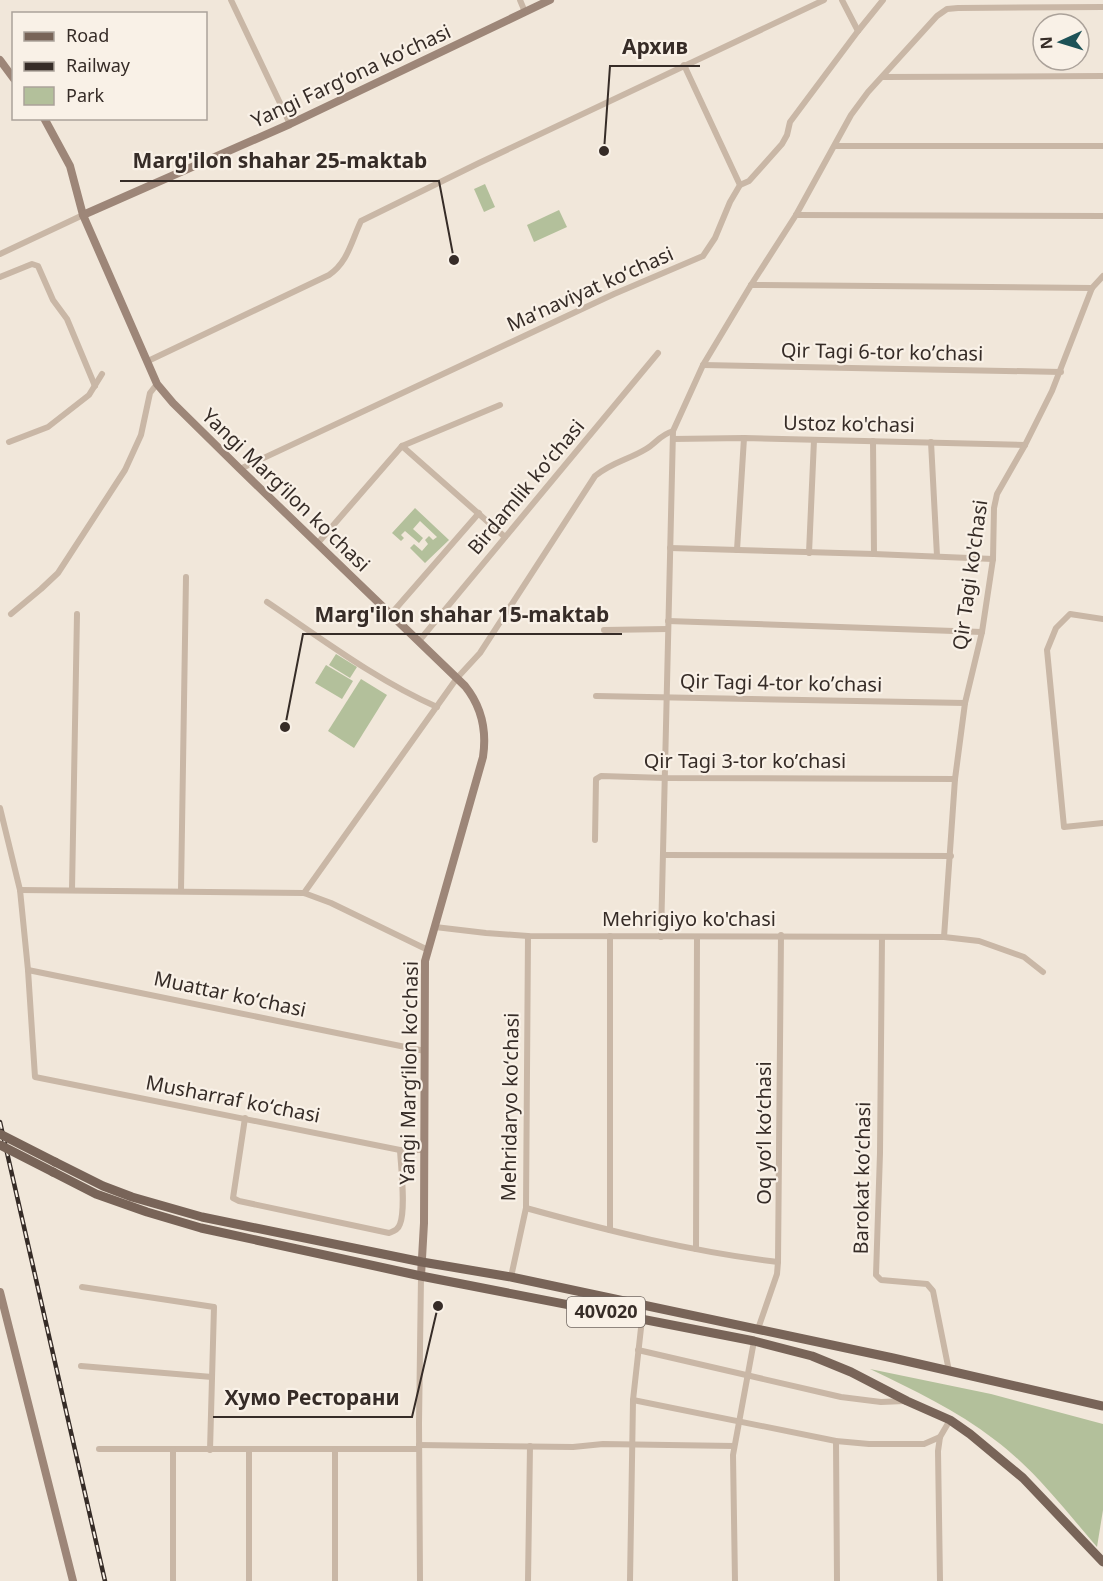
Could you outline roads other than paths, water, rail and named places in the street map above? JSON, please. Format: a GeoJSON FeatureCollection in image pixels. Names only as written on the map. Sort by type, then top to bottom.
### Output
{"type":"FeatureCollection","features":[{"type":"Feature","properties":{"kind":"main road","name":"Yangi Fargʻona koʻchasi"},"geometry":{"type":"LineString","coordinates":[[83,216],[290,124],[550,0]]}},
{"type":"Feature","properties":{"kind":"main road"},"geometry":{"type":"LineString","coordinates":[[0,60],[12,77]]}},
{"type":"Feature","properties":{"kind":"main road","name":"Yangi Margʻilon koʻchasi"},"geometry":{"type":"LineString","coordinates":[[45,120],[70,166],[83,216],[158,384],[173,403],[240,469],[457,678],[472,695],[482,715],[484,748],[425,961],[422,1276]]}},
{"type":"Feature","properties":{"kind":"main road","name":"40V020"},"geometry":{"type":"LineString","coordinates":[[0,1134],[96,1194],[201,1228],[422,1276],[754,1341],[822,1360],[950,1420],[970,1434],[1023,1478],[1103,1562]]}},
{"type":"Feature","properties":{"kind":"main road","name":"40V020"},"geometry":{"type":"LineString","coordinates":[[0,1145],[132,1197],[202,1217],[422,1262],[511,1277],[759,1329],[1103,1406]]}},
{"type":"Feature","properties":{"kind":"main road"},"geometry":{"type":"LineString","coordinates":[[0,1292],[74,1581]]}},
{"type":"Feature","properties":{"kind":"street"},"geometry":{"type":"LineString","coordinates":[[231,0],[290,124]]}},
{"type":"Feature","properties":{"kind":"street"},"geometry":{"type":"LineString","coordinates":[[520,0],[525,12]]}},
{"type":"Feature","properties":{"kind":"street"},"geometry":{"type":"LineString","coordinates":[[148,361],[339,268],[348,256],[361,221],[824,0]]}},
{"type":"Feature","properties":{"kind":"street"},"geometry":{"type":"LineString","coordinates":[[842,0],[858,31]]}},
{"type":"Feature","properties":{"kind":"street","name":"Maʻnaviyat koʻchasi"},"geometry":{"type":"LineString","coordinates":[[240,469],[614,294],[703,256],[715,237],[740,185],[749,182],[782,144],[790,122],[883,0]]}},
{"type":"Feature","properties":{"kind":"street"},"geometry":{"type":"LineString","coordinates":[[661,937],[673,435],[703,365],[796,215],[851,114],[937,16],[947,9],[1103,8]]}},
{"type":"Feature","properties":{"kind":"street"},"geometry":{"type":"LineString","coordinates":[[684,65],[740,185]]}},
{"type":"Feature","properties":{"kind":"street"},"geometry":{"type":"LineString","coordinates":[[883,77],[1103,76]]}},
{"type":"Feature","properties":{"kind":"street"},"geometry":{"type":"LineString","coordinates":[[835,146],[1103,146]]}},
{"type":"Feature","properties":{"kind":"street"},"geometry":{"type":"LineString","coordinates":[[796,215],[1103,216]]}},
{"type":"Feature","properties":{"kind":"street","name":"Yangi Fargʻona koʻchasi"},"geometry":{"type":"LineString","coordinates":[[0,254],[83,216]]}},
{"type":"Feature","properties":{"kind":"street"},"geometry":{"type":"LineString","coordinates":[[0,277],[32,264],[38,266],[53,300],[67,319],[95,386]]}},
{"type":"Feature","properties":{"kind":"street","name":"Qir Tagi ko'chasi"},"geometry":{"type":"LineString","coordinates":[[944,937],[955,779],[965,703],[982,632],[993,560],[994,508],[997,494],[1025,445],[1061,372],[1092,288],[1103,276]]}},
{"type":"Feature","properties":{"kind":"street"},"geometry":{"type":"LineString","coordinates":[[751,285],[1092,288]]}},
{"type":"Feature","properties":{"kind":"street","name":"Birdamlik koʻchasi"},"geometry":{"type":"LineString","coordinates":[[419,641],[658,353]]}},
{"type":"Feature","properties":{"kind":"street","name":"Qir Tagi 6-tor koʼchasi"},"geometry":{"type":"LineString","coordinates":[[703,365],[1061,372]]}},
{"type":"Feature","properties":{"kind":"street"},"geometry":{"type":"LineString","coordinates":[[9,442],[48,427],[89,395],[102,375]]}},
{"type":"Feature","properties":{"kind":"street"},"geometry":{"type":"LineString","coordinates":[[10,614],[41,590],[58,573],[119,479],[141,435],[150,393],[158,384]]}},
{"type":"Feature","properties":{"kind":"street"},"geometry":{"type":"LineString","coordinates":[[317,544],[402,446],[500,405]]}},
{"type":"Feature","properties":{"kind":"street"},"geometry":{"type":"LineString","coordinates":[[304,893],[457,678],[480,653],[595,476],[606,466],[648,448],[659,437],[673,435]]}},
{"type":"Feature","properties":{"kind":"street","name":"Ustoz ko'chasi"},"geometry":{"type":"LineString","coordinates":[[673,435],[814,441],[1025,445]]}},
{"type":"Feature","properties":{"kind":"street"},"geometry":{"type":"LineString","coordinates":[[737,550],[744,438]]}},
{"type":"Feature","properties":{"kind":"street"},"geometry":{"type":"LineString","coordinates":[[809,553],[814,441]]}},
{"type":"Feature","properties":{"kind":"street"},"geometry":{"type":"LineString","coordinates":[[873,441],[874,554]]}},
{"type":"Feature","properties":{"kind":"street"},"geometry":{"type":"LineString","coordinates":[[932,442],[937,556]]}},
{"type":"Feature","properties":{"kind":"street"},"geometry":{"type":"LineString","coordinates":[[402,446],[505,537]]}},
{"type":"Feature","properties":{"kind":"street"},"geometry":{"type":"LineString","coordinates":[[391,614],[479,513]]}},
{"type":"Feature","properties":{"kind":"street"},"geometry":{"type":"LineString","coordinates":[[670,548],[937,556],[993,560]]}},
{"type":"Feature","properties":{"kind":"street"},"geometry":{"type":"LineString","coordinates":[[182,890],[186,577]]}},
{"type":"Feature","properties":{"kind":"street"},"geometry":{"type":"LineString","coordinates":[[267,602],[377,675],[437,707]]}},
{"type":"Feature","properties":{"kind":"street"},"geometry":{"type":"LineString","coordinates":[[72,890],[77,614]]}},
{"type":"Feature","properties":{"kind":"street"},"geometry":{"type":"LineString","coordinates":[[1103,619],[1070,614],[1056,628],[1047,650],[1064,827],[1103,823]]}},
{"type":"Feature","properties":{"kind":"street"},"geometry":{"type":"LineString","coordinates":[[669,621],[982,632]]}},
{"type":"Feature","properties":{"kind":"street"},"geometry":{"type":"LineString","coordinates":[[604,630],[668,629]]}},
{"type":"Feature","properties":{"kind":"street","name":"Qir Tagi 4-tor koʼchasi"},"geometry":{"type":"LineString","coordinates":[[596,696],[965,703]]}},
{"type":"Feature","properties":{"kind":"street","name":"Qir Tagi 3-tor koʼchasi"},"geometry":{"type":"LineString","coordinates":[[595,840],[596,780],[601,776],[955,779]]}},
{"type":"Feature","properties":{"kind":"street"},"geometry":{"type":"LineString","coordinates":[[0,808],[20,890],[28,970]]}},
{"type":"Feature","properties":{"kind":"street"},"geometry":{"type":"LineString","coordinates":[[663,855],[951,856]]}},
{"type":"Feature","properties":{"kind":"street"},"geometry":{"type":"LineString","coordinates":[[20,890],[304,893],[428,950]]}},
{"type":"Feature","properties":{"kind":"street","name":"Mehrigiyo ko'chasi"},"geometry":{"type":"LineString","coordinates":[[435,927],[528,936],[944,937],[979,941],[1024,957],[1043,972]]}},
{"type":"Feature","properties":{"kind":"street","name":"Oq yoʻl koʻchasi"},"geometry":{"type":"LineString","coordinates":[[759,1329],[777,1274],[778,1262],[781,935]]}},
{"type":"Feature","properties":{"kind":"street","name":"Mehridaryo koʻchasi"},"geometry":{"type":"LineString","coordinates":[[511,1277],[526,1208],[528,936]]}},
{"type":"Feature","properties":{"kind":"street"},"geometry":{"type":"LineString","coordinates":[[609,1230],[610,936]]}},
{"type":"Feature","properties":{"kind":"street"},"geometry":{"type":"LineString","coordinates":[[696,1249],[697,937]]}},
{"type":"Feature","properties":{"kind":"street","name":"Barokat koʻchasi"},"geometry":{"type":"LineString","coordinates":[[882,937],[880,1153],[876,1275],[881,1280],[927,1284],[933,1291],[949,1371]]}},
{"type":"Feature","properties":{"kind":"street","name":"Muattar koʻchasi"},"geometry":{"type":"LineString","coordinates":[[28,970],[425,1051]]}},
{"type":"Feature","properties":{"kind":"street","name":"Musharraf koʻchasi"},"geometry":{"type":"LineString","coordinates":[[28,970],[36,1077],[400,1150],[424,1150]]}},
{"type":"Feature","properties":{"kind":"street"},"geometry":{"type":"LineString","coordinates":[[244,1118],[233,1198],[389,1233],[395,1231],[400,1225],[402,1213],[400,1150]]}},
{"type":"Feature","properties":{"kind":"street"},"geometry":{"type":"LineString","coordinates":[[526,1208],[609,1230],[696,1249],[778,1262]]}},
{"type":"Feature","properties":{"kind":"street"},"geometry":{"type":"LineString","coordinates":[[420,1581],[419,1447],[422,1276]]}},
{"type":"Feature","properties":{"kind":"street"},"geometry":{"type":"LineString","coordinates":[[82,1287],[214,1307],[210,1450]]}},
{"type":"Feature","properties":{"kind":"street"},"geometry":{"type":"LineString","coordinates":[[630,1581],[633,1400],[642,1319]]}},
{"type":"Feature","properties":{"kind":"street"},"geometry":{"type":"LineString","coordinates":[[735,1581],[734,1446],[754,1341]]}},
{"type":"Feature","properties":{"kind":"street"},"geometry":{"type":"LineString","coordinates":[[638,1350],[841,1397],[881,1402],[907,1401]]}},
{"type":"Feature","properties":{"kind":"street"},"geometry":{"type":"LineString","coordinates":[[81,1366],[212,1377]]}},
{"type":"Feature","properties":{"kind":"street"},"geometry":{"type":"LineString","coordinates":[[633,1400],[836,1441],[869,1444],[924,1444],[940,1437]]}},
{"type":"Feature","properties":{"kind":"street"},"geometry":{"type":"LineString","coordinates":[[940,1581],[938,1451],[940,1437],[950,1420]]}},
{"type":"Feature","properties":{"kind":"street"},"geometry":{"type":"LineString","coordinates":[[836,1441],[837,1581]]}},
{"type":"Feature","properties":{"kind":"street"},"geometry":{"type":"LineString","coordinates":[[99,1449],[335,1450],[419,1447],[573,1447],[603,1444],[734,1446]]}},
{"type":"Feature","properties":{"kind":"street"},"geometry":{"type":"LineString","coordinates":[[528,1581],[530,1446]]}},
{"type":"Feature","properties":{"kind":"street"},"geometry":{"type":"LineString","coordinates":[[173,1450],[173,1581]]}},
{"type":"Feature","properties":{"kind":"street"},"geometry":{"type":"LineString","coordinates":[[249,1450],[249,1581]]}},
{"type":"Feature","properties":{"kind":"street"},"geometry":{"type":"LineString","coordinates":[[335,1450],[335,1581]]}},
{"type":"Feature","properties":{"kind":"railway"},"geometry":{"type":"LineString","coordinates":[[0,1122],[105,1581]]}},
{"type":"Feature","properties":{"kind":"place","name":"Архив"},"geometry":{"type":"Point","coordinates":[604,151]}},
{"type":"Feature","properties":{"kind":"place","name":"Marg'ilon shahar 25-maktab"},"geometry":{"type":"Point","coordinates":[454,260]}},
{"type":"Feature","properties":{"kind":"place","name":"Marg'ilon shahar 15-maktab"},"geometry":{"type":"Point","coordinates":[285,727]}},
{"type":"Feature","properties":{"kind":"place","name":"Хумо Ресторани"},"geometry":{"type":"Point","coordinates":[438,1306]}}]}
